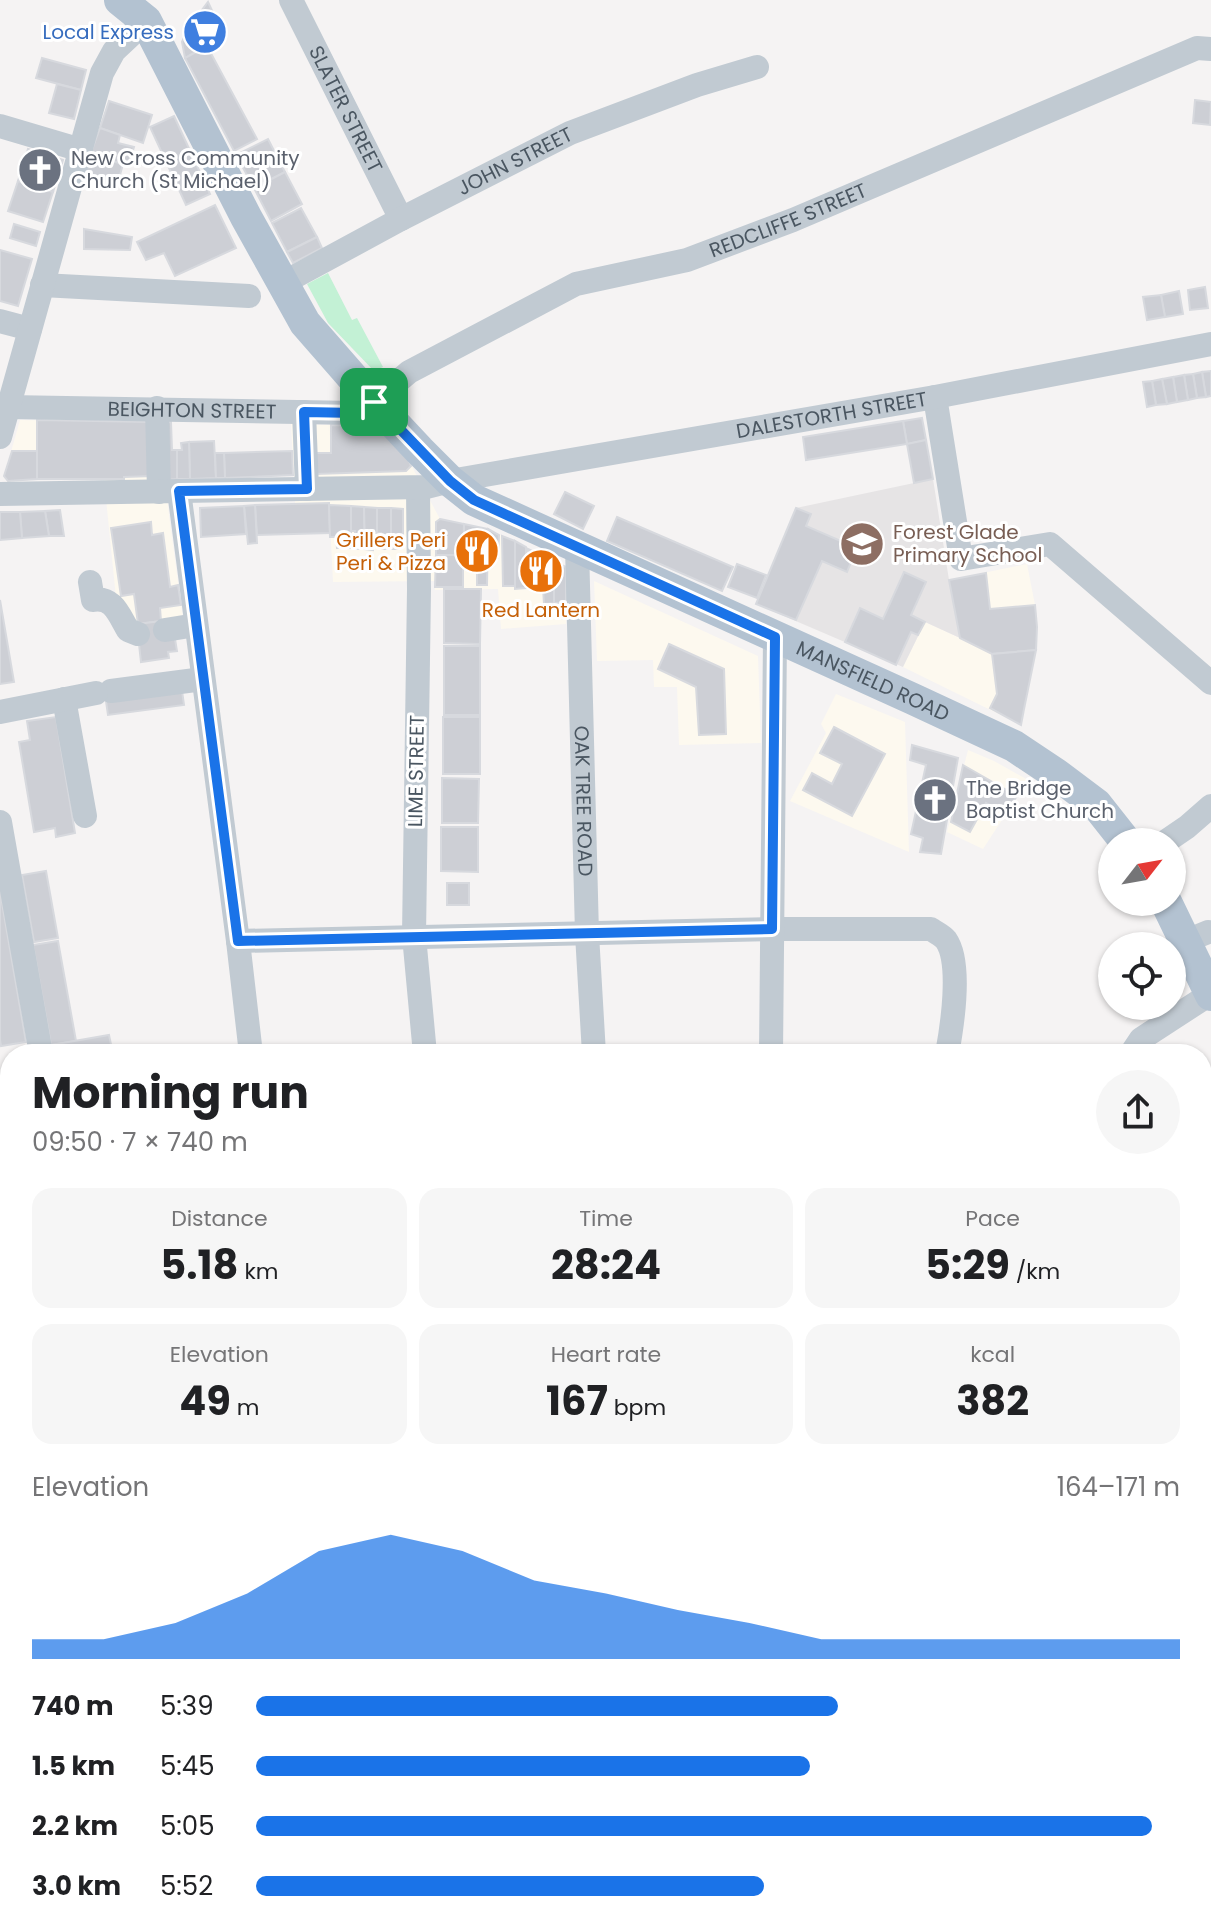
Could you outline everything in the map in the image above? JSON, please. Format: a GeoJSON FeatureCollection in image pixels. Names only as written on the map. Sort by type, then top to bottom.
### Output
{"type":"FeatureCollection","features":[{"type":"Feature","properties":{"kind":"main road"},"geometry":{"type":"LineString","coordinates":[[120,0],[156,10]]}},
{"type":"Feature","properties":{"kind":"main road","name":"MANSFIELD ROAD"},"geometry":{"type":"LineString","coordinates":[[156,10],[246,217],[305,323],[374,402],[450,481],[474,500],[1014,746],[1096,804],[1115,828]]}},
{"type":"Feature","properties":{"kind":"main road"},"geometry":{"type":"LineString","coordinates":[[1178,916],[1197,937],[1211,994]]}},
{"type":"Feature","properties":{"kind":"street","name":"SLATER STREET"},"geometry":{"type":"LineString","coordinates":[[291,0],[401,219]]}},
{"type":"Feature","properties":{"kind":"street"},"geometry":{"type":"LineString","coordinates":[[0,437],[102,73],[114,51],[156,10]]}},
{"type":"Feature","properties":{"kind":"street","name":"REDCLIFFE STREET"},"geometry":{"type":"LineString","coordinates":[[374,402],[409,372],[576,284],[687,260],[793,220],[1197,48],[1211,49]]}},
{"type":"Feature","properties":{"kind":"street","name":"JOHN STREET"},"geometry":{"type":"LineString","coordinates":[[283,283],[570,133],[697,85],[757,67]]}},
{"type":"Feature","properties":{"kind":"street"},"geometry":{"type":"LineString","coordinates":[[0,126],[81,150]]}},
{"type":"Feature","properties":{"kind":"street"},"geometry":{"type":"LineString","coordinates":[[42,285],[249,296]]}},
{"type":"Feature","properties":{"kind":"street"},"geometry":{"type":"LineString","coordinates":[[0,321],[30,329]]}},
{"type":"Feature","properties":{"kind":"street","name":"DALESTORTH STREET"},"geometry":{"type":"LineString","coordinates":[[0,494],[418,488],[935,397],[1211,344]]}},
{"type":"Feature","properties":{"kind":"street"},"geometry":{"type":"LineString","coordinates":[[935,397],[961,559],[1050,544],[1211,683]]}},
{"type":"Feature","properties":{"kind":"street","name":"BEIGHTON STREET"},"geometry":{"type":"LineString","coordinates":[[8,407],[356,413],[374,402]]}},
{"type":"Feature","properties":{"kind":"street"},"geometry":{"type":"LineString","coordinates":[[157,408],[169,492],[196,625],[250,1044]]}},
{"type":"Feature","properties":{"kind":"street"},"geometry":{"type":"LineString","coordinates":[[304,412],[307,489]]}},
{"type":"Feature","properties":{"kind":"street","name":"LIME STREET"},"geometry":{"type":"LineString","coordinates":[[418,488],[414,936],[424,1044]]}},
{"type":"Feature","properties":{"kind":"street","name":"OAK TREE ROAD"},"geometry":{"type":"LineString","coordinates":[[577,547],[587,934],[593,1044]]}},
{"type":"Feature","properties":{"kind":"street"},"geometry":{"type":"LineString","coordinates":[[90,582],[93,600],[110,603],[119,612],[128,630],[138,634]]}},
{"type":"Feature","properties":{"kind":"street"},"geometry":{"type":"LineString","coordinates":[[165,630],[196,625]]}},
{"type":"Feature","properties":{"kind":"street"},"geometry":{"type":"LineString","coordinates":[[771,1044],[775,637]]}},
{"type":"Feature","properties":{"kind":"street"},"geometry":{"type":"LineString","coordinates":[[0,712],[104,692],[203,679]]}},
{"type":"Feature","properties":{"kind":"street"},"geometry":{"type":"LineString","coordinates":[[64,699],[85,816]]}},
{"type":"Feature","properties":{"kind":"street"},"geometry":{"type":"LineString","coordinates":[[1186,828],[1211,806]]}},
{"type":"Feature","properties":{"kind":"street"},"geometry":{"type":"LineString","coordinates":[[0,822],[39,1044]]}},
{"type":"Feature","properties":{"kind":"street"},"geometry":{"type":"LineString","coordinates":[[238,941],[772,929],[931,929],[945,937],[955,965],[949,1044]]}},
{"type":"Feature","properties":{"kind":"street"},"geometry":{"type":"LineString","coordinates":[[1138,1044],[1211,994]]}},
{"type":"Feature","properties":{"kind":"shaded area"},"geometry":{"type":"Polygon","coordinates":[[[20,420],[152,422],[165,476],[183,619],[138,624],[116,598],[104,479],[4,476],[20,420]]]}},
{"type":"Feature","properties":{"kind":"shaded area"},"geometry":{"type":"Polygon","coordinates":[[[291,424],[378,426],[409,461],[440,519],[488,529],[566,567],[566,624],[501,629],[498,589],[435,590],[435,581],[333,582],[329,503],[295,503],[291,424]]]}},
{"type":"Feature","properties":{"kind":"shaded area","name":"Forest Glade Primary School"},"geometry":{"type":"Polygon","coordinates":[[[933,479],[960,638],[925,622],[903,667],[756,604],[796,508],[933,479]]]}},
{"type":"Feature","properties":{"kind":"shaded area"},"geometry":{"type":"Polygon","coordinates":[[[1027,564],[1037,627],[1036,650],[1021,725],[903,667],[925,622],[960,638],[949,580],[1027,564]]]}},
{"type":"Feature","properties":{"kind":"shaded area"},"geometry":{"type":"Polygon","coordinates":[[[594,581],[758,656],[761,743],[679,745],[677,687],[654,687],[653,660],[597,661],[594,581]]]}},
{"type":"Feature","properties":{"kind":"shaded area"},"geometry":{"type":"Polygon","coordinates":[[[836,694],[905,722],[909,852],[790,801],[826,733],[821,724],[836,694]]]}},
{"type":"Feature","properties":{"kind":"shaded area"},"geometry":{"type":"Polygon","coordinates":[[[968,750],[1028,780],[983,849],[947,832],[968,750]]]}},
{"type":"Feature","properties":{"kind":"green space"},"geometry":{"type":"Polygon","coordinates":[[[328,273],[352,320],[357,318],[383,367],[374,371],[328,323],[307,284],[328,273]]]}},
{"type":"Feature","properties":{"kind":"building","name":"Local Express"},"geometry":{"type":"Polygon","coordinates":[[[208,2],[224,36],[185,58],[182,42],[208,2]]]}},
{"type":"Feature","properties":{"kind":"building"},"geometry":{"type":"Polygon","coordinates":[[[207,46],[257,139],[234,151],[185,58],[207,46]]]}},
{"type":"Feature","properties":{"kind":"building"},"geometry":{"type":"Polygon","coordinates":[[[42,58],[86,70],[81,90],[36,78],[42,58]]]}},
{"type":"Feature","properties":{"kind":"building"},"geometry":{"type":"Polygon","coordinates":[[[57,84],[81,90],[74,119],[49,113],[57,84]]]}},
{"type":"Feature","properties":{"kind":"building"},"geometry":{"type":"Polygon","coordinates":[[[1195,100],[1211,102],[1210,125],[1193,123],[1195,100]]]}},
{"type":"Feature","properties":{"kind":"building"},"geometry":{"type":"Polygon","coordinates":[[[109,101],[152,115],[143,143],[100,128],[109,101]]]}},
{"type":"Feature","properties":{"kind":"building"},"geometry":{"type":"Polygon","coordinates":[[[174,116],[210,194],[186,205],[150,127],[174,116]]]}},
{"type":"Feature","properties":{"kind":"building"},"geometry":{"type":"Polygon","coordinates":[[[100,128],[120,135],[118,143],[134,147],[128,166],[90,155],[100,128]]]}},
{"type":"Feature","properties":{"kind":"building"},"geometry":{"type":"Polygon","coordinates":[[[268,139],[285,172],[254,188],[236,155],[268,139]]]}},
{"type":"Feature","properties":{"kind":"building","name":"New Cross Community Church (St Michael)"},"geometry":{"type":"Polygon","coordinates":[[[28,149],[63,160],[53,192],[18,181],[28,149]]]}},
{"type":"Feature","properties":{"kind":"building"},"geometry":{"type":"Polygon","coordinates":[[[90,155],[123,164],[117,186],[83,177],[90,155]]]}},
{"type":"Feature","properties":{"kind":"building"},"geometry":{"type":"Polygon","coordinates":[[[285,172],[302,204],[271,221],[254,188],[285,172]]]}},
{"type":"Feature","properties":{"kind":"building"},"geometry":{"type":"Polygon","coordinates":[[[18,181],[53,192],[43,222],[8,211],[18,181]]]}},
{"type":"Feature","properties":{"kind":"building"},"geometry":{"type":"Polygon","coordinates":[[[215,205],[236,248],[175,276],[164,253],[146,260],[137,242],[215,205]]]}},
{"type":"Feature","properties":{"kind":"building"},"geometry":{"type":"Polygon","coordinates":[[[301,208],[317,237],[287,252],[272,223],[301,208]]]}},
{"type":"Feature","properties":{"kind":"building"},"geometry":{"type":"Polygon","coordinates":[[[14,224],[40,232],[36,246],[10,238],[14,224]]]}},
{"type":"Feature","properties":{"kind":"building"},"geometry":{"type":"Polygon","coordinates":[[[84,229],[132,237],[130,250],[84,249],[84,229]]]}},
{"type":"Feature","properties":{"kind":"building"},"geometry":{"type":"Polygon","coordinates":[[[317,237],[322,248],[293,263],[287,252],[317,237]]]}},
{"type":"Feature","properties":{"kind":"building"},"geometry":{"type":"Polygon","coordinates":[[[0,250],[32,259],[18,306],[0,301],[0,250]]]}},
{"type":"Feature","properties":{"kind":"building"},"geometry":{"type":"Polygon","coordinates":[[[1205,287],[1208,308],[1190,310],[1188,290],[1205,287]]]}},
{"type":"Feature","properties":{"kind":"building"},"geometry":{"type":"Polygon","coordinates":[[[1179,291],[1183,314],[1165,317],[1161,295],[1179,291]]]}},
{"type":"Feature","properties":{"kind":"building"},"geometry":{"type":"Polygon","coordinates":[[[1161,295],[1165,317],[1147,320],[1143,297],[1161,295]]]}},
{"type":"Feature","properties":{"kind":"building"},"geometry":{"type":"Polygon","coordinates":[[[1211,371],[1211,396],[1206,397],[1202,372],[1211,371]]]}},
{"type":"Feature","properties":{"kind":"building"},"geometry":{"type":"Polygon","coordinates":[[[1202,372],[1206,397],[1197,398],[1193,374],[1202,372]]]}},
{"type":"Feature","properties":{"kind":"building"},"geometry":{"type":"Polygon","coordinates":[[[1193,374],[1197,398],[1188,400],[1184,375],[1193,374]]]}},
{"type":"Feature","properties":{"kind":"building"},"geometry":{"type":"Polygon","coordinates":[[[1184,375],[1188,400],[1177,402],[1173,377],[1184,375]]]}},
{"type":"Feature","properties":{"kind":"building"},"geometry":{"type":"Polygon","coordinates":[[[1173,377],[1177,402],[1167,404],[1162,379],[1173,377]]]}},
{"type":"Feature","properties":{"kind":"building"},"geometry":{"type":"Polygon","coordinates":[[[1162,379],[1167,404],[1156,405],[1152,381],[1162,379]]]}},
{"type":"Feature","properties":{"kind":"building"},"geometry":{"type":"Polygon","coordinates":[[[1152,381],[1156,405],[1147,407],[1143,382],[1152,381]]]}},
{"type":"Feature","properties":{"kind":"building"},"geometry":{"type":"Polygon","coordinates":[[[922,418],[926,440],[907,444],[903,421],[922,418]]]}},
{"type":"Feature","properties":{"kind":"building"},"geometry":{"type":"Polygon","coordinates":[[[37,420],[152,422],[152,476],[37,479],[37,420]]]}},
{"type":"Feature","properties":{"kind":"building"},"geometry":{"type":"Polygon","coordinates":[[[903,421],[907,444],[806,460],[803,437],[903,421]]]}},
{"type":"Feature","properties":{"kind":"building"},"geometry":{"type":"Polygon","coordinates":[[[171,422],[172,450],[177,450],[177,479],[165,480],[164,423],[171,422]]]}},
{"type":"Feature","properties":{"kind":"building"},"geometry":{"type":"Polygon","coordinates":[[[331,425],[378,426],[411,466],[406,471],[316,474],[315,453],[331,453],[331,425]]]}},
{"type":"Feature","properties":{"kind":"building"},"geometry":{"type":"Polygon","coordinates":[[[926,440],[933,479],[914,483],[907,444],[926,440]]]}},
{"type":"Feature","properties":{"kind":"building"},"geometry":{"type":"Polygon","coordinates":[[[214,441],[216,478],[190,479],[189,442],[214,441]]]}},
{"type":"Feature","properties":{"kind":"building"},"geometry":{"type":"Polygon","coordinates":[[[189,442],[190,479],[177,479],[177,450],[182,450],[181,443],[189,442]]]}},
{"type":"Feature","properties":{"kind":"building"},"geometry":{"type":"Polygon","coordinates":[[[12,451],[37,451],[37,479],[8,481],[4,476],[12,451]]]}},
{"type":"Feature","properties":{"kind":"building"},"geometry":{"type":"Polygon","coordinates":[[[292,451],[293,475],[225,478],[224,453],[292,451]]]}},
{"type":"Feature","properties":{"kind":"building"},"geometry":{"type":"Polygon","coordinates":[[[215,453],[224,453],[225,478],[216,478],[215,453]]]}},
{"type":"Feature","properties":{"kind":"building"},"geometry":{"type":"Polygon","coordinates":[[[565,492],[594,506],[583,529],[554,514],[565,492]]]}},
{"type":"Feature","properties":{"kind":"building"},"geometry":{"type":"Polygon","coordinates":[[[329,503],[330,533],[257,535],[255,505],[329,503]]]}},
{"type":"Feature","properties":{"kind":"building"},"geometry":{"type":"Polygon","coordinates":[[[255,505],[257,543],[248,544],[244,506],[255,505]]]}},
{"type":"Feature","properties":{"kind":"building"},"geometry":{"type":"Polygon","coordinates":[[[329,505],[351,506],[351,548],[337,548],[336,537],[330,537],[329,505]]]}},
{"type":"Feature","properties":{"kind":"building"},"geometry":{"type":"Polygon","coordinates":[[[244,506],[246,534],[201,537],[200,508],[244,506]]]}},
{"type":"Feature","properties":{"kind":"building"},"geometry":{"type":"Polygon","coordinates":[[[351,506],[364,507],[365,549],[355,549],[351,506]]]}},
{"type":"Feature","properties":{"kind":"building"},"geometry":{"type":"Polygon","coordinates":[[[364,507],[377,508],[373,550],[365,549],[364,507]]]}},
{"type":"Feature","properties":{"kind":"building"},"geometry":{"type":"Polygon","coordinates":[[[377,508],[391,508],[391,549],[381,549],[381,533],[377,533],[377,508]]]}},
{"type":"Feature","properties":{"kind":"building"},"geometry":{"type":"Polygon","coordinates":[[[391,508],[403,509],[403,534],[398,534],[398,549],[391,549],[391,508]]]}},
{"type":"Feature","properties":{"kind":"building"},"geometry":{"type":"Polygon","coordinates":[[[796,508],[811,514],[806,526],[857,548],[847,572],[822,561],[796,620],[756,604],[796,508]]]}},
{"type":"Feature","properties":{"kind":"building"},"geometry":{"type":"Polygon","coordinates":[[[60,510],[64,536],[49,536],[45,511],[60,510]]]}},
{"type":"Feature","properties":{"kind":"building"},"geometry":{"type":"Polygon","coordinates":[[[45,511],[49,536],[22,538],[20,512],[45,511]]]}},
{"type":"Feature","properties":{"kind":"building"},"geometry":{"type":"Polygon","coordinates":[[[0,512],[20,512],[22,538],[0,540],[0,512]]]}},
{"type":"Feature","properties":{"kind":"building"},"geometry":{"type":"Polygon","coordinates":[[[617,517],[733,567],[722,591],[607,541],[617,517]]]}},
{"type":"Feature","properties":{"kind":"building"},"geometry":{"type":"Polygon","coordinates":[[[440,519],[464,524],[463,555],[436,555],[436,522],[440,519]]]}},
{"type":"Feature","properties":{"kind":"building"},"geometry":{"type":"Polygon","coordinates":[[[151,522],[152,535],[163,533],[170,587],[178,585],[181,605],[160,608],[161,621],[138,624],[134,594],[121,596],[111,528],[151,522]]]}},
{"type":"Feature","properties":{"kind":"building","name":"Grillers Peri Peri & Pizza"},"geometry":{"type":"Polygon","coordinates":[[[464,524],[488,529],[487,585],[477,585],[477,561],[467,560],[464,524]]]}},
{"type":"Feature","properties":{"kind":"building"},"geometry":{"type":"Polygon","coordinates":[[[488,529],[499,535],[498,558],[486,558],[488,529]]]}},
{"type":"Feature","properties":{"kind":"building"},"geometry":{"type":"Polygon","coordinates":[[[502,536],[515,541],[515,586],[503,586],[502,536]]]}},
{"type":"Feature","properties":{"kind":"building"},"geometry":{"type":"Polygon","coordinates":[[[515,541],[526,547],[526,588],[515,589],[515,541]]]}},
{"type":"Feature","properties":{"kind":"building","name":"Red Lantern"},"geometry":{"type":"Polygon","coordinates":[[[528,549],[554,562],[554,603],[544,604],[543,588],[533,589],[533,580],[529,581],[528,549]]]}},
{"type":"Feature","properties":{"kind":"building"},"geometry":{"type":"Polygon","coordinates":[[[436,555],[463,555],[463,587],[435,587],[436,555]]]}},
{"type":"Feature","properties":{"kind":"building"},"geometry":{"type":"Polygon","coordinates":[[[554,562],[566,567],[566,603],[554,603],[554,562]]]}},
{"type":"Feature","properties":{"kind":"building"},"geometry":{"type":"Polygon","coordinates":[[[737,564],[766,575],[757,598],[728,587],[737,564]]]}},
{"type":"Feature","properties":{"kind":"building"},"geometry":{"type":"Polygon","coordinates":[[[904,572],[926,582],[911,615],[925,622],[918,635],[911,632],[896,665],[845,642],[860,608],[883,619],[904,572]]]}},
{"type":"Feature","properties":{"kind":"building"},"geometry":{"type":"Polygon","coordinates":[[[986,573],[990,609],[1035,605],[1036,650],[992,654],[960,638],[949,580],[986,573]]]}},
{"type":"Feature","properties":{"kind":"building"},"geometry":{"type":"Polygon","coordinates":[[[444,589],[481,589],[480,644],[444,643],[444,589]]]}},
{"type":"Feature","properties":{"kind":"building"},"geometry":{"type":"Polygon","coordinates":[[[0,600],[14,682],[0,684],[0,600]]]}},
{"type":"Feature","properties":{"kind":"building"},"geometry":{"type":"Polygon","coordinates":[[[161,621],[175,639],[177,651],[168,652],[169,658],[141,662],[137,626],[161,621]]]}},
{"type":"Feature","properties":{"kind":"building"},"geometry":{"type":"Polygon","coordinates":[[[669,644],[724,669],[726,734],[699,735],[696,687],[658,669],[669,644]]]}},
{"type":"Feature","properties":{"kind":"building"},"geometry":{"type":"Polygon","coordinates":[[[444,646],[480,646],[480,715],[444,715],[444,646]]]}},
{"type":"Feature","properties":{"kind":"building"},"geometry":{"type":"Polygon","coordinates":[[[1036,650],[1021,725],[990,708],[997,694],[992,654],[1036,650]]]}},
{"type":"Feature","properties":{"kind":"building"},"geometry":{"type":"Polygon","coordinates":[[[182,691],[184,705],[108,715],[106,701],[182,691]]]}},
{"type":"Feature","properties":{"kind":"building"},"geometry":{"type":"Polygon","coordinates":[[[56,717],[75,833],[56,837],[55,828],[34,832],[19,742],[30,740],[27,721],[56,717]]]}},
{"type":"Feature","properties":{"kind":"building"},"geometry":{"type":"Polygon","coordinates":[[[443,717],[480,717],[480,774],[443,774],[443,717]]]}},
{"type":"Feature","properties":{"kind":"building"},"geometry":{"type":"Polygon","coordinates":[[[834,727],[885,754],[852,816],[803,790],[812,773],[832,784],[842,764],[820,753],[834,727]]]}},
{"type":"Feature","properties":{"kind":"building","name":"The Bridge Baptist Church"},"geometry":{"type":"Polygon","coordinates":[[[912,745],[958,758],[941,854],[920,852],[923,838],[911,834],[926,765],[910,760],[912,745]]]}},
{"type":"Feature","properties":{"kind":"building"},"geometry":{"type":"Polygon","coordinates":[[[963,765],[1017,796],[1005,814],[986,803],[970,832],[951,822],[963,765]]]}},
{"type":"Feature","properties":{"kind":"building"},"geometry":{"type":"Polygon","coordinates":[[[442,778],[479,779],[478,823],[442,823],[442,778]]]}},
{"type":"Feature","properties":{"kind":"building"},"geometry":{"type":"Polygon","coordinates":[[[441,827],[478,827],[478,872],[441,871],[441,827]]]}},
{"type":"Feature","properties":{"kind":"building"},"geometry":{"type":"Polygon","coordinates":[[[46,871],[58,938],[34,942],[22,875],[46,871]]]}},
{"type":"Feature","properties":{"kind":"building"},"geometry":{"type":"Polygon","coordinates":[[[447,883],[469,883],[469,905],[447,905],[447,883]]]}},
{"type":"Feature","properties":{"kind":"building"},"geometry":{"type":"Polygon","coordinates":[[[0,891],[26,1042],[1,1044],[0,891]]]}},
{"type":"Feature","properties":{"kind":"building"},"geometry":{"type":"Polygon","coordinates":[[[58,941],[76,1041],[51,1044],[33,945],[58,941]]]}},
{"type":"Feature","properties":{"kind":"building"},"geometry":{"type":"Polygon","coordinates":[[[109,1035],[111,1044],[57,1044],[109,1035]]]}},
{"type":"Feature","properties":{"kind":"place","name":"Local Express"},"geometry":{"type":"Point","coordinates":[205,32]}},
{"type":"Feature","properties":{"kind":"place","name":"New Cross Community Church (St Michael)"},"geometry":{"type":"Point","coordinates":[40,170]}},
{"type":"Feature","properties":{"kind":"place","name":"Forest Glade Primary School"},"geometry":{"type":"Point","coordinates":[862,544]}},
{"type":"Feature","properties":{"kind":"place","name":"Grillers Peri Peri & Pizza"},"geometry":{"type":"Point","coordinates":[477,551]}},
{"type":"Feature","properties":{"kind":"place","name":"Red Lantern"},"geometry":{"type":"Point","coordinates":[541,571]}},
{"type":"Feature","properties":{"kind":"place","name":"The Bridge Baptist Church"},"geometry":{"type":"Point","coordinates":[935,800]}},
{"type":"Feature","properties":{"kind":"route"},"geometry":{"type":"LineString","coordinates":[[374,402],[450,481],[474,500],[775,637],[772,929],[238,941],[179,491],[307,489],[304,412],[356,413],[374,402]]}}]}
